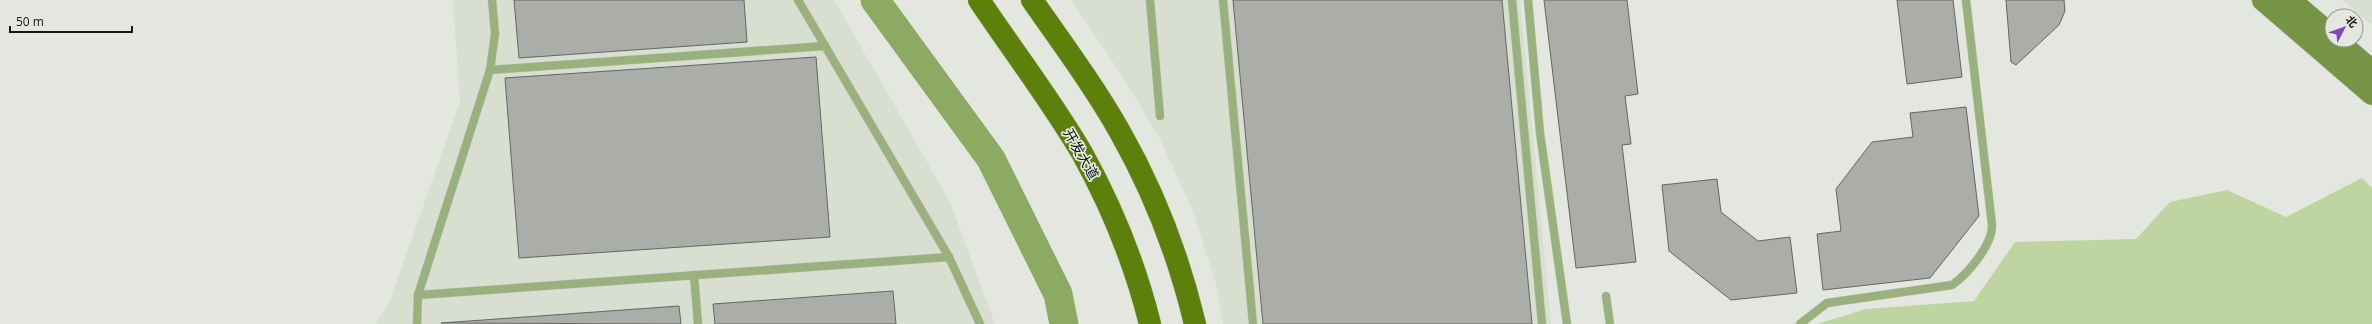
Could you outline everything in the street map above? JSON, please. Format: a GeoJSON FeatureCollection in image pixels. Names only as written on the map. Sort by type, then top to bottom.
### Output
{"type":"FeatureCollection","features":[{"type":"Feature","properties":{"kind":"main road","name":"开发大道"},"geometry":{"type":"LineString","coordinates":[[979,0],[1060,118],[1101,189],[1132,264],[1150,324]]}},
{"type":"Feature","properties":{"kind":"main road"},"geometry":{"type":"LineString","coordinates":[[1032,0],[1097,94],[1140,170],[1174,249],[1195,324]]}},
{"type":"Feature","properties":{"kind":"main road"},"geometry":{"type":"LineString","coordinates":[[2263,0],[2372,94]]}},
{"type":"Feature","properties":{"kind":"main road"},"geometry":{"type":"LineString","coordinates":[[2290,0],[2324,29]]}},
{"type":"Feature","properties":{"kind":"main road"},"geometry":{"type":"LineString","coordinates":[[2345,48],[2372,72]]}},
{"type":"Feature","properties":{"kind":"lane"},"geometry":{"type":"LineString","coordinates":[[417,324],[418,295],[490,70],[495,34],[492,0]]}},
{"type":"Feature","properties":{"kind":"lane"},"geometry":{"type":"LineString","coordinates":[[798,0],[949,258],[980,324]]}},
{"type":"Feature","properties":{"kind":"lane"},"geometry":{"type":"LineString","coordinates":[[1150,0],[1160,116]]}},
{"type":"Feature","properties":{"kind":"lane"},"geometry":{"type":"LineString","coordinates":[[1223,0],[1253,324]]}},
{"type":"Feature","properties":{"kind":"lane"},"geometry":{"type":"LineString","coordinates":[[1512,0],[1542,324]]}},
{"type":"Feature","properties":{"kind":"lane"},"geometry":{"type":"LineString","coordinates":[[1528,0],[1540,133],[1567,324]]}},
{"type":"Feature","properties":{"kind":"lane"},"geometry":{"type":"LineString","coordinates":[[1800,324],[1827,303],[1952,286],[1963,276],[1989,242],[1992,225],[1966,0]]}},
{"type":"Feature","properties":{"kind":"lane"},"geometry":{"type":"LineString","coordinates":[[490,70],[825,46]]}},
{"type":"Feature","properties":{"kind":"lane"},"geometry":{"type":"LineString","coordinates":[[418,295],[949,258]]}},
{"type":"Feature","properties":{"kind":"lane"},"geometry":{"type":"LineString","coordinates":[[694,275],[698,324]]}},
{"type":"Feature","properties":{"kind":"lane"},"geometry":{"type":"LineString","coordinates":[[1606,296],[1610,324]]}},
{"type":"Feature","properties":{"kind":"shaded area"},"geometry":{"type":"Polygon","coordinates":[[[453,0],[834,0],[950,202],[995,324],[376,324],[389,303],[460,102],[453,0]]]}},
{"type":"Feature","properties":{"kind":"shaded area"},"geometry":{"type":"Polygon","coordinates":[[[1071,0],[1520,0],[1551,324],[1223,324],[1216,283],[1192,209],[1160,139],[1121,74],[1071,0]]]}},
{"type":"Feature","properties":{"kind":"shaded area"},"geometry":{"type":"Polygon","coordinates":[[[2342,0],[2372,0],[2372,25],[2364,18],[2364,8],[2352,8],[2342,0]]]}},
{"type":"Feature","properties":{"kind":"green space"},"geometry":{"type":"Polygon","coordinates":[[[2362,178],[2372,188],[2372,324],[1817,324],[1866,309],[1974,301],[2015,242],[2136,239],[2170,202],[2227,190],[2286,217],[2362,178]]]}},
{"type":"Feature","properties":{"kind":"building"},"geometry":{"type":"Polygon","coordinates":[[[514,0],[744,0],[747,42],[519,58],[514,0]]]}},
{"type":"Feature","properties":{"kind":"building"},"geometry":{"type":"Polygon","coordinates":[[[1233,0],[1502,0],[1532,324],[1263,324],[1233,0]]]}},
{"type":"Feature","properties":{"kind":"building"},"geometry":{"type":"Polygon","coordinates":[[[1544,0],[1627,0],[1638,94],[1625,96],[1631,144],[1622,145],[1636,262],[1576,268],[1544,0]]]}},
{"type":"Feature","properties":{"kind":"building"},"geometry":{"type":"Polygon","coordinates":[[[1897,0],[1953,0],[1962,77],[1907,84],[1897,0]]]}},
{"type":"Feature","properties":{"kind":"building"},"geometry":{"type":"Polygon","coordinates":[[[2006,0],[2064,0],[2065,11],[2059,25],[2016,65],[2011,62],[2006,0]]]}},
{"type":"Feature","properties":{"kind":"building"},"geometry":{"type":"Polygon","coordinates":[[[816,57],[830,237],[519,258],[505,78],[816,57]]]}},
{"type":"Feature","properties":{"kind":"building"},"geometry":{"type":"Polygon","coordinates":[[[1966,107],[1979,216],[1930,278],[1823,290],[1817,234],[1841,231],[1836,189],[1872,142],[1913,137],[1910,113],[1966,107]]]}},
{"type":"Feature","properties":{"kind":"building"},"geometry":{"type":"Polygon","coordinates":[[[1717,179],[1721,212],[1758,241],[1790,237],[1797,293],[1731,300],[1669,251],[1662,185],[1717,179]]]}},
{"type":"Feature","properties":{"kind":"building"},"geometry":{"type":"Polygon","coordinates":[[[893,291],[896,324],[715,324],[713,304],[893,291]]]}},
{"type":"Feature","properties":{"kind":"building"},"geometry":{"type":"Polygon","coordinates":[[[679,306],[681,324],[441,323],[679,306]]]}},
{"type":"Feature","properties":{"kind":"waterway"},"geometry":{"type":"LineString","coordinates":[[875,0],[991,159],[1058,294],[1064,324]]}}]}
